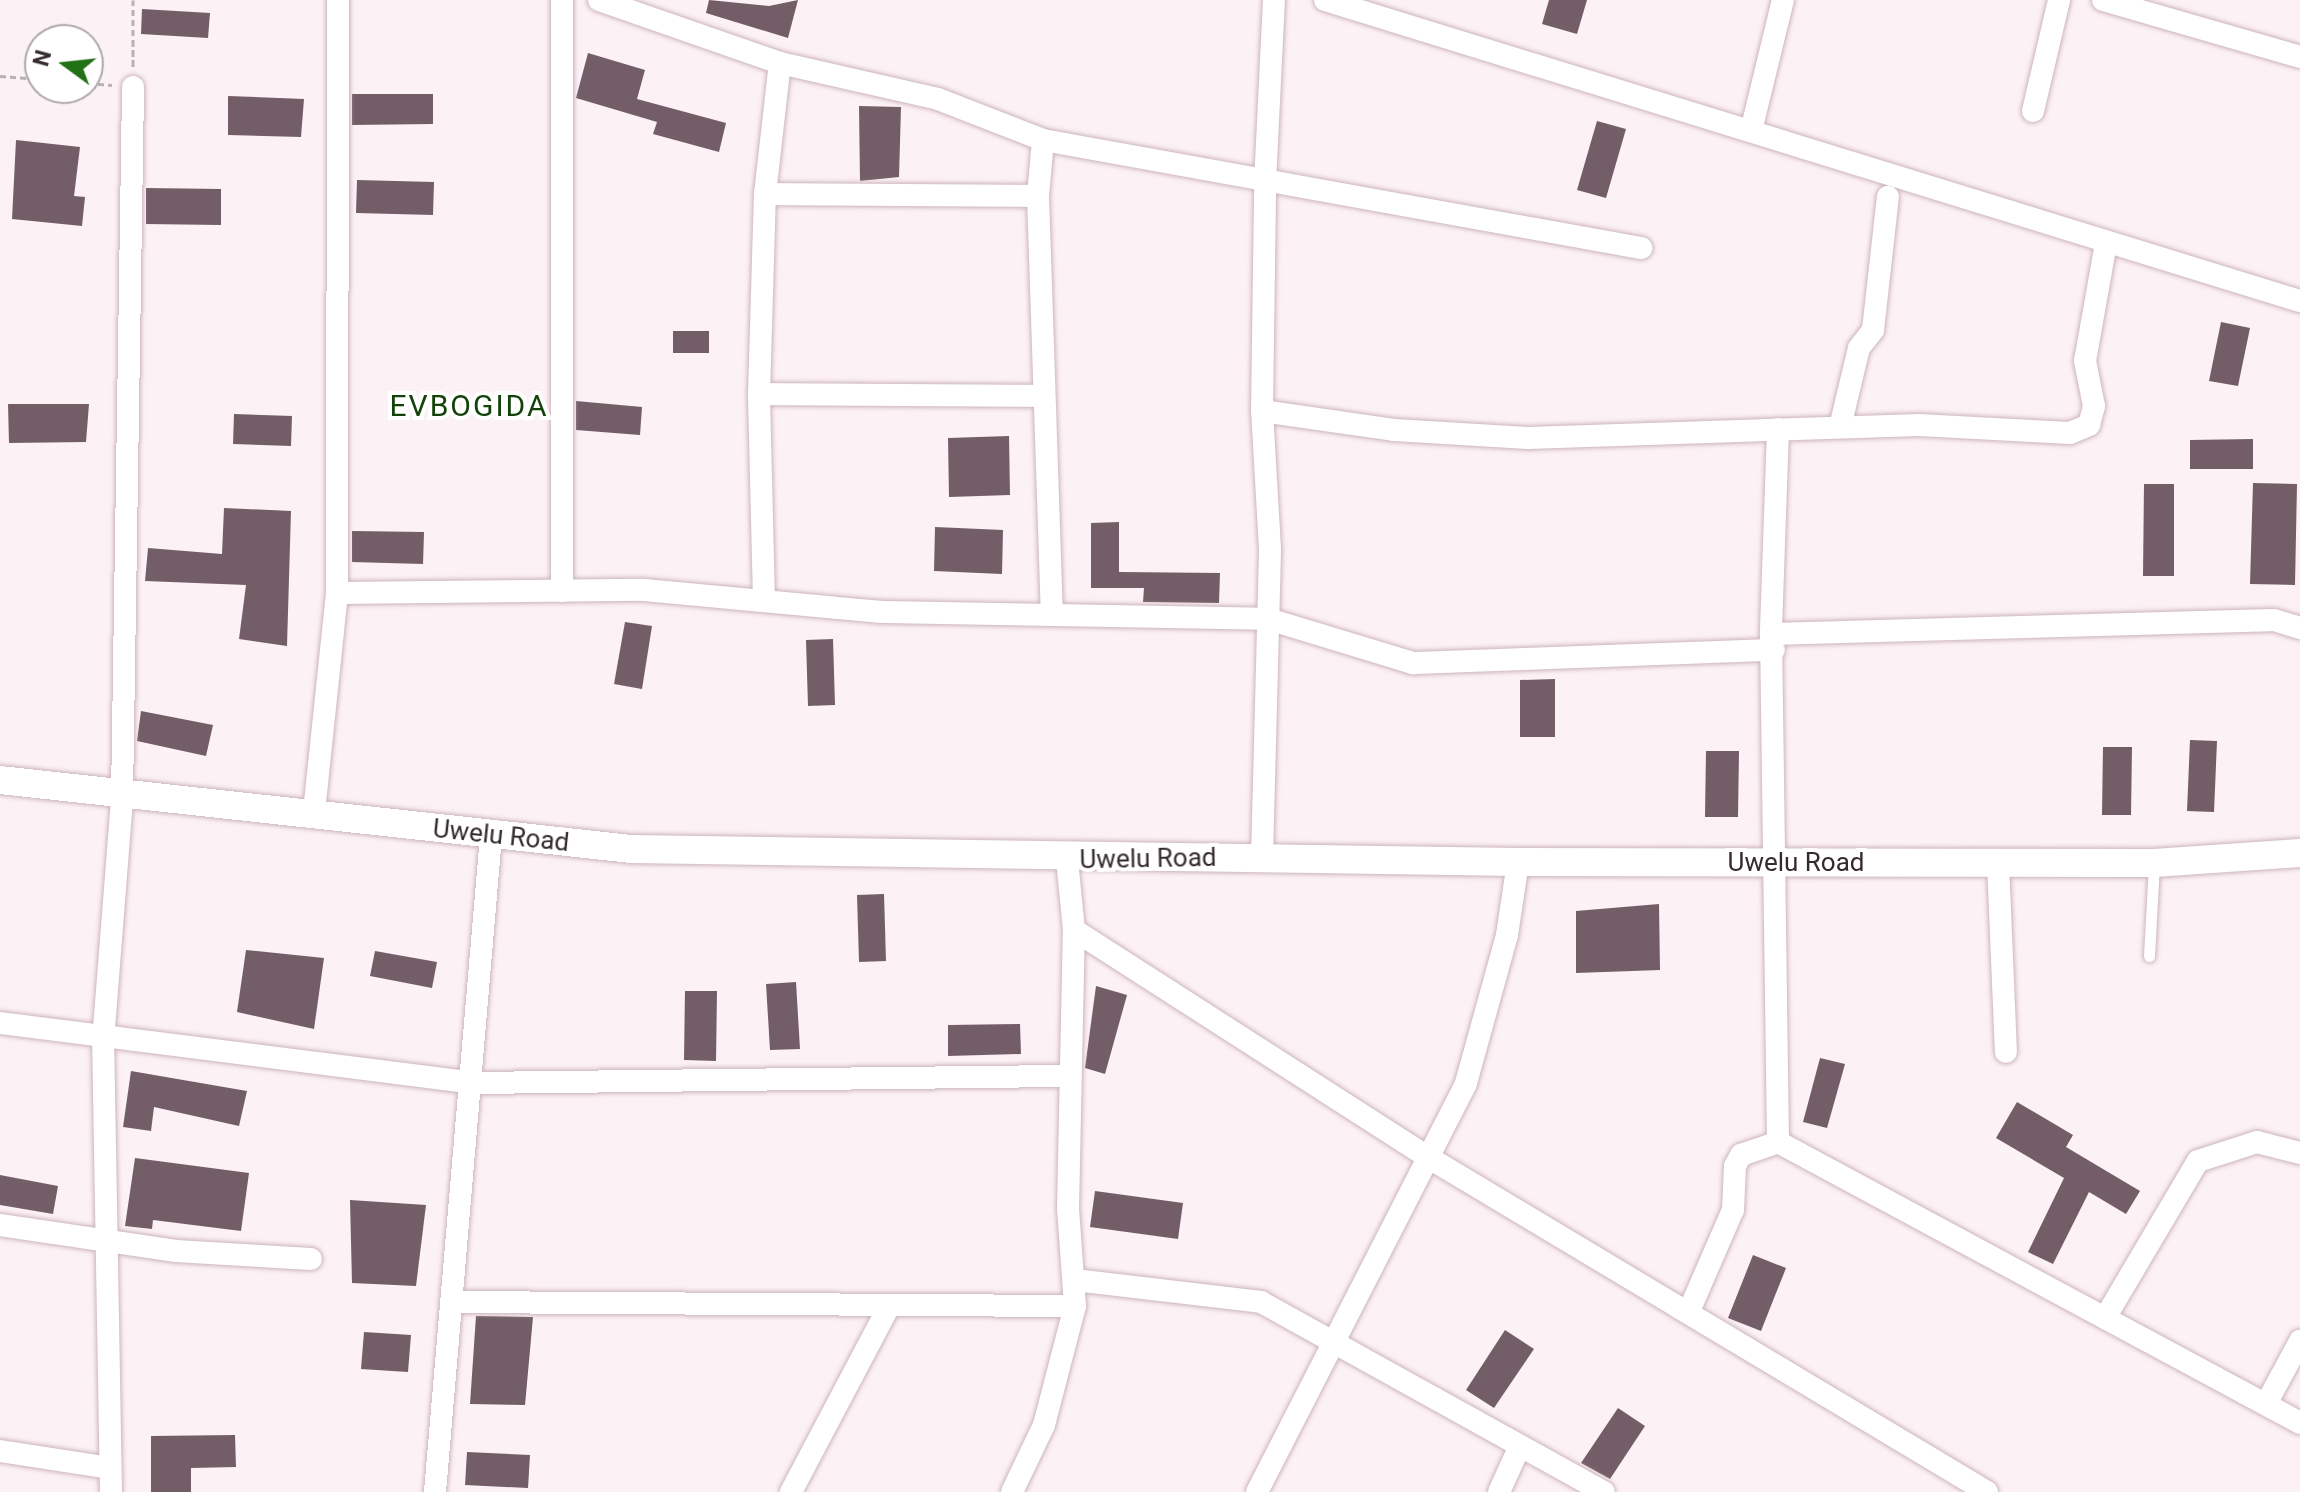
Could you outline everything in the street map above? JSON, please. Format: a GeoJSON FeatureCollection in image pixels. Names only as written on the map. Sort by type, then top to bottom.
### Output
{"type":"FeatureCollection","features":[{"type":"Feature","properties":{"kind":"street"},"geometry":{"type":"LineString","coordinates":[[314,812],[337,593],[338,0]]}},
{"type":"Feature","properties":{"kind":"street"},"geometry":{"type":"LineString","coordinates":[[562,0],[562,591]]}},
{"type":"Feature","properties":{"kind":"street"},"geometry":{"type":"LineString","coordinates":[[599,0],[780,63],[938,99],[1043,140],[1265,183],[1641,248]]}},
{"type":"Feature","properties":{"kind":"street"},"geometry":{"type":"LineString","coordinates":[[1262,857],[1268,619],[1262,411],[1265,183],[1274,0]]}},
{"type":"Feature","properties":{"kind":"street"},"geometry":{"type":"LineString","coordinates":[[1325,0],[2300,301]]}},
{"type":"Feature","properties":{"kind":"street"},"geometry":{"type":"LineString","coordinates":[[1751,131],[1783,0]]}},
{"type":"Feature","properties":{"kind":"street"},"geometry":{"type":"LineString","coordinates":[[2033,111],[2059,0]]}},
{"type":"Feature","properties":{"kind":"street"},"geometry":{"type":"LineString","coordinates":[[2103,0],[2300,57]]}},
{"type":"Feature","properties":{"kind":"street"},"geometry":{"type":"LineString","coordinates":[[764,601],[759,394],[765,194],[780,63]]}},
{"type":"Feature","properties":{"kind":"street"},"geometry":{"type":"LineString","coordinates":[[111,1492],[103,1041],[122,798],[133,87]]}},
{"type":"Feature","properties":{"kind":"street"},"geometry":{"type":"LineString","coordinates":[[1043,140],[1038,196],[1052,615]]}},
{"type":"Feature","properties":{"kind":"street"},"geometry":{"type":"LineString","coordinates":[[765,194],[1038,196]]}},
{"type":"Feature","properties":{"kind":"street"},"geometry":{"type":"LineString","coordinates":[[1840,427],[1859,348],[1873,330],[1888,197]]}},
{"type":"Feature","properties":{"kind":"street"},"geometry":{"type":"LineString","coordinates":[[1262,411],[1394,430],[1528,438],[1840,427],[2070,433],[2089,425],[2094,406],[2085,361],[2106,243]]}},
{"type":"Feature","properties":{"kind":"street"},"geometry":{"type":"LineString","coordinates":[[759,394],[1044,396]]}},
{"type":"Feature","properties":{"kind":"street"},"geometry":{"type":"LineString","coordinates":[[1778,429],[1772,642],[1778,1142]]}},
{"type":"Feature","properties":{"kind":"street"},"geometry":{"type":"LineString","coordinates":[[337,593],[562,591],[1052,615],[1268,619],[1413,663],[1772,642],[2274,620],[2300,628]]}},
{"type":"Feature","properties":{"kind":"street","name":"Uwelu Road"},"geometry":{"type":"LineString","coordinates":[[0,780],[122,798],[314,812],[491,836],[631,849],[1067,860],[1262,857],[1773,863],[2154,863],[2300,853]]}},
{"type":"Feature","properties":{"kind":"street"},"geometry":{"type":"LineString","coordinates":[[435,1492],[491,836]]}},
{"type":"Feature","properties":{"kind":"street"},"geometry":{"type":"LineString","coordinates":[[1012,1492],[1044,1425],[1075,1306],[1066,1076],[1074,930],[1067,860]]}},
{"type":"Feature","properties":{"kind":"street"},"geometry":{"type":"LineString","coordinates":[[1257,1492],[1332,1336],[1431,1159],[1466,1083],[1507,935],[1518,862]]}},
{"type":"Feature","properties":{"kind":"street"},"geometry":{"type":"LineString","coordinates":[[1998,863],[2006,1052]]}},
{"type":"Feature","properties":{"kind":"street"},"geometry":{"type":"LineString","coordinates":[[1074,930],[1431,1159],[1987,1492]]}},
{"type":"Feature","properties":{"kind":"street"},"geometry":{"type":"LineString","coordinates":[[0,1023],[103,1041],[472,1083],[1066,1076]]}},
{"type":"Feature","properties":{"kind":"street"},"geometry":{"type":"LineString","coordinates":[[1689,1311],[1733,1210],[1735,1166],[1741,1155],[1778,1142],[2300,1423]]}},
{"type":"Feature","properties":{"kind":"street"},"geometry":{"type":"LineString","coordinates":[[2105,1318],[2198,1161],[2257,1142],[2300,1153]]}},
{"type":"Feature","properties":{"kind":"street"},"geometry":{"type":"LineString","coordinates":[[0,1225],[105,1241],[311,1259]]}},
{"type":"Feature","properties":{"kind":"street"},"geometry":{"type":"LineString","coordinates":[[1075,1280],[1261,1302],[1332,1336],[1519,1448],[1604,1492]]}},
{"type":"Feature","properties":{"kind":"street"},"geometry":{"type":"LineString","coordinates":[[451,1302],[1075,1306]]}},
{"type":"Feature","properties":{"kind":"street"},"geometry":{"type":"LineString","coordinates":[[791,1492],[889,1306]]}},
{"type":"Feature","properties":{"kind":"street"},"geometry":{"type":"LineString","coordinates":[[2266,1404],[2300,1341]]}},
{"type":"Feature","properties":{"kind":"street"},"geometry":{"type":"LineString","coordinates":[[1499,1492],[1519,1448]]}},
{"type":"Feature","properties":{"kind":"street"},"geometry":{"type":"LineString","coordinates":[[0,1451],[110,1468]]}},
{"type":"Feature","properties":{"kind":"lane"},"geometry":{"type":"LineString","coordinates":[[2149,956],[2154,863]]}},
{"type":"Feature","properties":{"kind":"path"},"geometry":{"type":"LineString","coordinates":[[104,84],[133,87],[133,0]]}},
{"type":"Feature","properties":{"kind":"path"},"geometry":{"type":"LineString","coordinates":[[0,76],[24,78]]}},
{"type":"Feature","properties":{"kind":"building"},"geometry":{"type":"Polygon","coordinates":[[[709,0],[769,6],[798,0],[788,38],[706,13],[709,0]]]}},
{"type":"Feature","properties":{"kind":"building"},"geometry":{"type":"Polygon","coordinates":[[[1549,0],[1587,0],[1577,34],[1542,24],[1549,0]]]}},
{"type":"Feature","properties":{"kind":"building"},"geometry":{"type":"Polygon","coordinates":[[[142,9],[210,13],[208,38],[141,34],[142,9]]]}},
{"type":"Feature","properties":{"kind":"building"},"geometry":{"type":"Polygon","coordinates":[[[588,53],[645,70],[637,99],[726,123],[719,152],[653,134],[657,122],[576,98],[588,53]]]}},
{"type":"Feature","properties":{"kind":"building"},"geometry":{"type":"Polygon","coordinates":[[[352,94],[433,94],[433,124],[352,125],[352,94]]]}},
{"type":"Feature","properties":{"kind":"building"},"geometry":{"type":"Polygon","coordinates":[[[228,96],[304,99],[301,137],[228,135],[228,96]]]}},
{"type":"Feature","properties":{"kind":"building"},"geometry":{"type":"Polygon","coordinates":[[[859,106],[901,107],[899,177],[860,181],[859,106]]]}},
{"type":"Feature","properties":{"kind":"building"},"geometry":{"type":"Polygon","coordinates":[[[1597,121],[1626,129],[1606,198],[1577,190],[1597,121]]]}},
{"type":"Feature","properties":{"kind":"building"},"geometry":{"type":"Polygon","coordinates":[[[16,140],[80,147],[74,196],[85,197],[82,226],[12,219],[16,140]]]}},
{"type":"Feature","properties":{"kind":"building"},"geometry":{"type":"Polygon","coordinates":[[[357,180],[434,182],[433,215],[356,213],[357,180]]]}},
{"type":"Feature","properties":{"kind":"building"},"geometry":{"type":"Polygon","coordinates":[[[146,188],[221,189],[221,225],[146,224],[146,188]]]}},
{"type":"Feature","properties":{"kind":"building"},"geometry":{"type":"Polygon","coordinates":[[[2221,322],[2250,328],[2238,386],[2209,381],[2221,322]]]}},
{"type":"Feature","properties":{"kind":"building"},"geometry":{"type":"Polygon","coordinates":[[[673,331],[709,331],[709,353],[673,353],[673,331]]]}},
{"type":"Feature","properties":{"kind":"building"},"geometry":{"type":"Polygon","coordinates":[[[576,401],[642,407],[640,435],[576,430],[576,401]]]}},
{"type":"Feature","properties":{"kind":"building"},"geometry":{"type":"Polygon","coordinates":[[[8,404],[89,404],[86,442],[9,443],[8,404]]]}},
{"type":"Feature","properties":{"kind":"building"},"geometry":{"type":"Polygon","coordinates":[[[234,414],[292,416],[291,446],[233,444],[234,414]]]}},
{"type":"Feature","properties":{"kind":"building"},"geometry":{"type":"Polygon","coordinates":[[[1009,436],[1010,495],[949,497],[948,438],[1009,436]]]}},
{"type":"Feature","properties":{"kind":"building"},"geometry":{"type":"Polygon","coordinates":[[[2253,439],[2253,469],[2190,469],[2190,440],[2253,439]]]}},
{"type":"Feature","properties":{"kind":"building"},"geometry":{"type":"Polygon","coordinates":[[[2253,483],[2297,484],[2295,585],[2250,584],[2253,483]]]}},
{"type":"Feature","properties":{"kind":"building"},"geometry":{"type":"Polygon","coordinates":[[[2144,484],[2174,484],[2174,576],[2143,576],[2144,484]]]}},
{"type":"Feature","properties":{"kind":"building"},"geometry":{"type":"Polygon","coordinates":[[[224,508],[291,511],[287,646],[239,639],[246,585],[145,581],[148,548],[222,554],[224,508]]]}},
{"type":"Feature","properties":{"kind":"building"},"geometry":{"type":"Polygon","coordinates":[[[1119,522],[1119,572],[1220,573],[1219,603],[1143,602],[1144,588],[1091,588],[1091,523],[1119,522]]]}},
{"type":"Feature","properties":{"kind":"building"},"geometry":{"type":"Polygon","coordinates":[[[935,527],[1003,530],[1002,574],[934,571],[935,527]]]}},
{"type":"Feature","properties":{"kind":"building"},"geometry":{"type":"Polygon","coordinates":[[[352,531],[424,532],[423,564],[352,562],[352,531]]]}},
{"type":"Feature","properties":{"kind":"building"},"geometry":{"type":"Polygon","coordinates":[[[625,622],[652,626],[642,689],[614,684],[625,622]]]}},
{"type":"Feature","properties":{"kind":"building"},"geometry":{"type":"Polygon","coordinates":[[[833,639],[835,705],[808,706],[806,640],[833,639]]]}},
{"type":"Feature","properties":{"kind":"building"},"geometry":{"type":"Polygon","coordinates":[[[1555,679],[1555,737],[1520,737],[1520,680],[1555,679]]]}},
{"type":"Feature","properties":{"kind":"building"},"geometry":{"type":"Polygon","coordinates":[[[141,711],[213,725],[206,756],[137,741],[141,711]]]}},
{"type":"Feature","properties":{"kind":"building"},"geometry":{"type":"Polygon","coordinates":[[[2190,740],[2217,741],[2214,812],[2187,811],[2190,740]]]}},
{"type":"Feature","properties":{"kind":"building"},"geometry":{"type":"Polygon","coordinates":[[[2103,747],[2132,747],[2131,815],[2102,815],[2103,747]]]}},
{"type":"Feature","properties":{"kind":"building"},"geometry":{"type":"Polygon","coordinates":[[[1706,751],[1739,751],[1738,817],[1705,817],[1706,751]]]}},
{"type":"Feature","properties":{"kind":"building"},"geometry":{"type":"Polygon","coordinates":[[[884,894],[886,961],[859,962],[857,895],[884,894]]]}},
{"type":"Feature","properties":{"kind":"building"},"geometry":{"type":"Polygon","coordinates":[[[1659,904],[1660,970],[1576,973],[1576,911],[1659,904]]]}},
{"type":"Feature","properties":{"kind":"building"},"geometry":{"type":"Polygon","coordinates":[[[246,950],[324,958],[314,1029],[237,1012],[246,950]]]}},
{"type":"Feature","properties":{"kind":"building"},"geometry":{"type":"Polygon","coordinates":[[[375,951],[437,962],[432,988],[370,976],[375,951]]]}},
{"type":"Feature","properties":{"kind":"building"},"geometry":{"type":"Polygon","coordinates":[[[796,982],[800,1049],[770,1050],[766,984],[796,982]]]}},
{"type":"Feature","properties":{"kind":"building"},"geometry":{"type":"Polygon","coordinates":[[[1096,986],[1127,995],[1105,1074],[1085,1068],[1096,986]]]}},
{"type":"Feature","properties":{"kind":"building"},"geometry":{"type":"Polygon","coordinates":[[[685,991],[717,991],[716,1061],[684,1060],[685,991]]]}},
{"type":"Feature","properties":{"kind":"building"},"geometry":{"type":"Polygon","coordinates":[[[1020,1024],[1021,1054],[948,1056],[948,1025],[1020,1024]]]}},
{"type":"Feature","properties":{"kind":"building"},"geometry":{"type":"Polygon","coordinates":[[[1820,1058],[1845,1064],[1827,1128],[1803,1122],[1820,1058]]]}},
{"type":"Feature","properties":{"kind":"building"},"geometry":{"type":"Polygon","coordinates":[[[131,1071],[247,1091],[239,1126],[154,1107],[151,1131],[123,1127],[131,1071]]]}},
{"type":"Feature","properties":{"kind":"building"},"geometry":{"type":"Polygon","coordinates":[[[2017,1102],[2073,1135],[2066,1147],[2140,1191],[2126,1214],[2089,1192],[2053,1264],[2028,1252],[2064,1178],[1996,1138],[2017,1102]]]}},
{"type":"Feature","properties":{"kind":"building"},"geometry":{"type":"Polygon","coordinates":[[[135,1158],[249,1173],[241,1231],[153,1220],[152,1229],[125,1226],[135,1158]]]}},
{"type":"Feature","properties":{"kind":"building"},"geometry":{"type":"Polygon","coordinates":[[[0,1175],[58,1186],[53,1214],[0,1205],[0,1175]]]}},
{"type":"Feature","properties":{"kind":"building"},"geometry":{"type":"Polygon","coordinates":[[[1095,1191],[1183,1203],[1178,1239],[1090,1227],[1095,1191]]]}},
{"type":"Feature","properties":{"kind":"building"},"geometry":{"type":"Polygon","coordinates":[[[350,1200],[426,1205],[416,1286],[352,1283],[350,1200]]]}},
{"type":"Feature","properties":{"kind":"building"},"geometry":{"type":"Polygon","coordinates":[[[1753,1255],[1786,1268],[1761,1331],[1728,1318],[1753,1255]]]}},
{"type":"Feature","properties":{"kind":"building"},"geometry":{"type":"Polygon","coordinates":[[[476,1316],[533,1317],[525,1405],[470,1404],[476,1316]]]}},
{"type":"Feature","properties":{"kind":"building"},"geometry":{"type":"Polygon","coordinates":[[[1505,1330],[1534,1349],[1494,1408],[1466,1390],[1505,1330]]]}},
{"type":"Feature","properties":{"kind":"building"},"geometry":{"type":"Polygon","coordinates":[[[364,1332],[411,1335],[408,1372],[361,1369],[364,1332]]]}},
{"type":"Feature","properties":{"kind":"building"},"geometry":{"type":"Polygon","coordinates":[[[1618,1408],[1645,1426],[1610,1479],[1581,1463],[1618,1408]]]}},
{"type":"Feature","properties":{"kind":"building"},"geometry":{"type":"Polygon","coordinates":[[[235,1435],[236,1467],[191,1468],[191,1492],[151,1492],[151,1436],[235,1435]]]}},
{"type":"Feature","properties":{"kind":"building"},"geometry":{"type":"Polygon","coordinates":[[[467,1452],[530,1455],[528,1488],[465,1485],[467,1452]]]}},
{"type":"Feature","properties":{"kind":"district","name":"EVBOGIDA"},"geometry":{"type":"Point","coordinates":[469,406]}}]}
